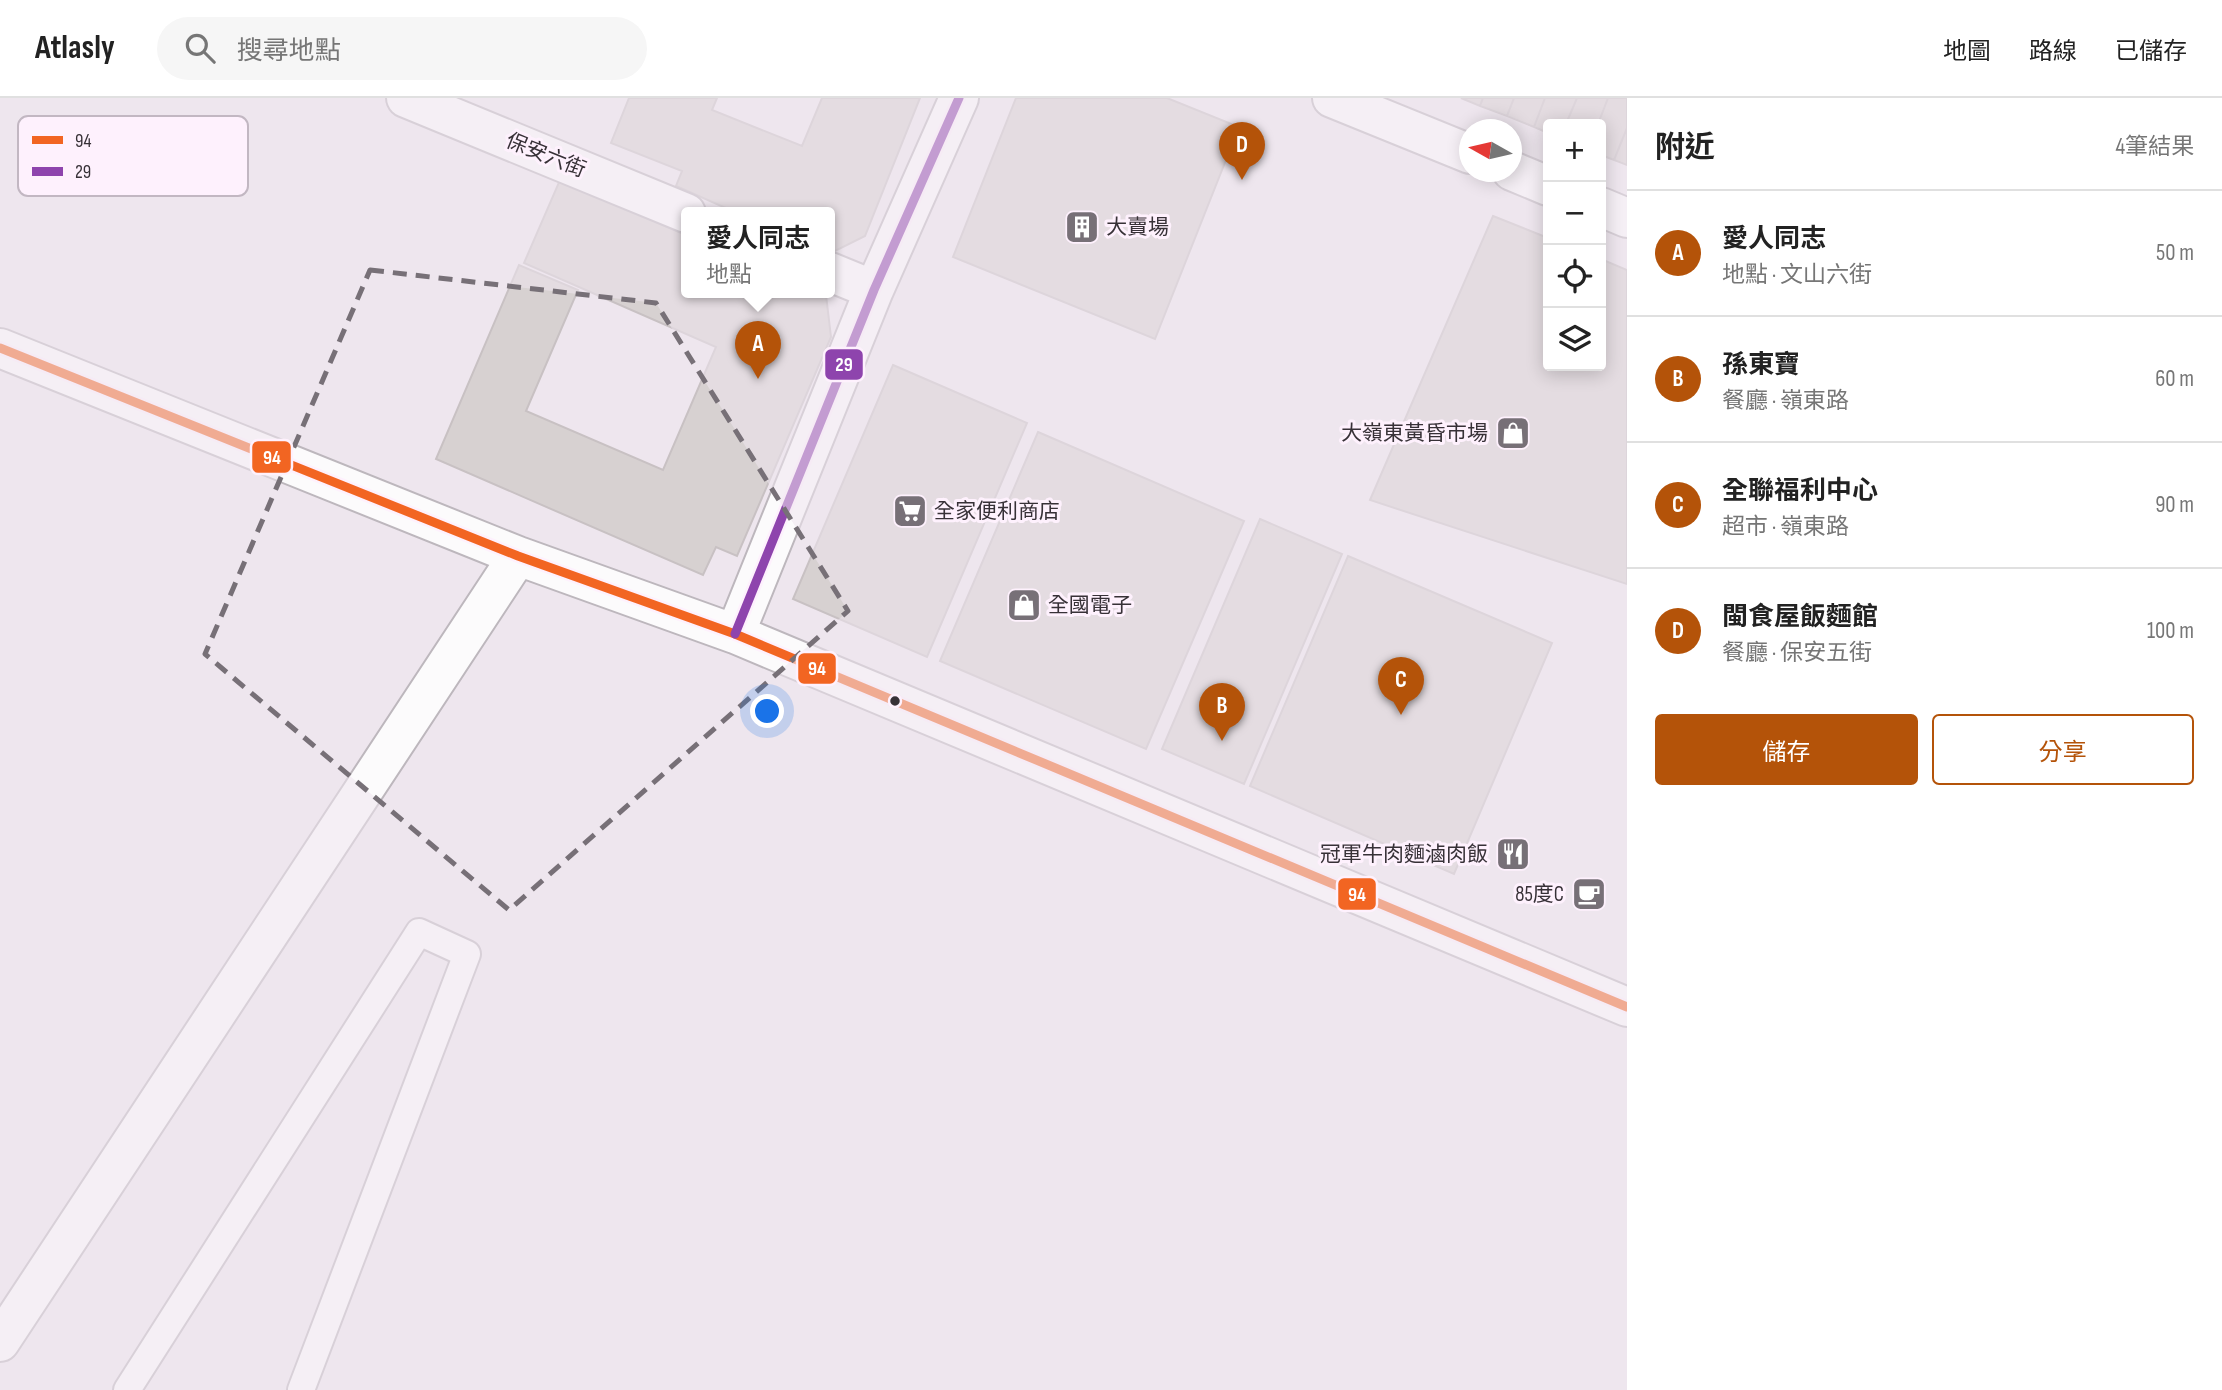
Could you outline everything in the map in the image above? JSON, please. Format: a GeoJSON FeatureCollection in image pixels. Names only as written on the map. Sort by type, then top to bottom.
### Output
{"type":"FeatureCollection","features":[{"type":"Feature","properties":{"kind":"street","name":"保安六街"},"geometry":{"type":"LineString","coordinates":[[406,98],[681,211]]}},
{"type":"Feature","properties":{"kind":"street"},"geometry":{"type":"LineString","coordinates":[[735,634],[874,290],[959,98]]}},
{"type":"Feature","properties":{"kind":"street"},"geometry":{"type":"LineString","coordinates":[[1332,98],[1459,150]]}},
{"type":"Feature","properties":{"kind":"street"},"geometry":{"type":"LineString","coordinates":[[1522,175],[1543,184]]}},
{"type":"Feature","properties":{"kind":"street"},"geometry":{"type":"LineString","coordinates":[[1606,209],[1627,218]]}},
{"type":"Feature","properties":{"kind":"street"},"geometry":{"type":"LineString","coordinates":[[835,274],[874,290]]}},
{"type":"Feature","properties":{"kind":"street"},"geometry":{"type":"LineString","coordinates":[[0,348],[518,556],[735,634],[1627,1007]]}},
{"type":"Feature","properties":{"kind":"street"},"geometry":{"type":"LineString","coordinates":[[0,1342],[518,556]]}},
{"type":"Feature","properties":{"kind":"lane"},"geometry":{"type":"LineString","coordinates":[[127,1390],[419,932],[467,954],[301,1390]]}},
{"type":"Feature","properties":{"kind":"highlighted area"},"geometry":{"type":"Polygon","coordinates":[[[370,270],[656,303],[848,611],[509,910],[205,654],[370,270]]]}},
{"type":"Feature","properties":{"kind":"building"},"geometry":{"type":"Polygon","coordinates":[[[629,98],[717,98],[712,110],[802,146],[822,98],[920,98],[865,236],[835,251],[835,207],[723,207],[676,186],[682,171],[611,143],[629,98]]]}},
{"type":"Feature","properties":{"kind":"building","name":"大賣場"},"geometry":{"type":"Polygon","coordinates":[[[1016,98],[1167,98],[1239,127],[1155,339],[953,257],[1016,98]]]}},
{"type":"Feature","properties":{"kind":"building"},"geometry":{"type":"Polygon","coordinates":[[[1461,98],[1483,98],[1480,106],[1461,98]]]}},
{"type":"Feature","properties":{"kind":"building"},"geometry":{"type":"Polygon","coordinates":[[[1483,98],[1514,98],[1507,116],[1480,106],[1483,98]]]}},
{"type":"Feature","properties":{"kind":"building"},"geometry":{"type":"Polygon","coordinates":[[[1514,98],[1545,98],[1534,127],[1522,122],[1522,119],[1507,116],[1514,98]]]}},
{"type":"Feature","properties":{"kind":"building"},"geometry":{"type":"Polygon","coordinates":[[[1545,98],[1577,98],[1568,119],[1543,119],[1543,131],[1534,127],[1545,98]]]}},
{"type":"Feature","properties":{"kind":"building"},"geometry":{"type":"Polygon","coordinates":[[[1577,98],[1608,98],[1600,119],[1568,119],[1577,98]]]}},
{"type":"Feature","properties":{"kind":"building"},"geometry":{"type":"Polygon","coordinates":[[[1608,98],[1627,98],[1627,128],[1614,160],[1606,157],[1606,119],[1600,119],[1608,98]]]}},
{"type":"Feature","properties":{"kind":"building"},"geometry":{"type":"Polygon","coordinates":[[[1627,128],[1627,165],[1614,160],[1627,128]]]}},
{"type":"Feature","properties":{"kind":"building"},"geometry":{"type":"Polygon","coordinates":[[[560,180],[681,233],[681,298],[826,298],[831,337],[737,556],[716,547],[703,575],[436,459],[519,265],[578,290],[526,411],[663,470],[716,347],[524,263],[560,180]]]}},
{"type":"Feature","properties":{"kind":"building","name":"大嶺東黃昏市場"},"geometry":{"type":"Polygon","coordinates":[[[1493,216],[1543,236],[1543,371],[1606,371],[1606,261],[1627,270],[1627,584],[1370,500],[1493,216]]]}},
{"type":"Feature","properties":{"kind":"building","name":"全家便利商店"},"geometry":{"type":"Polygon","coordinates":[[[893,365],[1027,423],[927,657],[793,599],[893,365]]]}},
{"type":"Feature","properties":{"kind":"building"},"geometry":{"type":"Polygon","coordinates":[[[1038,432],[1244,521],[1146,749],[940,661],[1038,432]]]}},
{"type":"Feature","properties":{"kind":"building"},"geometry":{"type":"Polygon","coordinates":[[[1260,519],[1342,554],[1244,784],[1162,749],[1260,519]]]}},
{"type":"Feature","properties":{"kind":"building"},"geometry":{"type":"Polygon","coordinates":[[[1348,556],[1552,643],[1454,874],[1250,786],[1348,556]]]}},
{"type":"Feature","properties":{"kind":"transit line","name":"29"},"geometry":{"type":"LineString","coordinates":[[735,634],[874,290],[959,98]]}},
{"type":"Feature","properties":{"kind":"transit line","name":"94"},"geometry":{"type":"LineString","coordinates":[[0,348],[518,556],[735,634],[1627,1007]]}},
{"type":"Feature","properties":{"kind":"place","name":"閩食屋飯麵館"},"geometry":{"type":"Point","coordinates":[1242,180]}},
{"type":"Feature","properties":{"kind":"place","name":"大賣場"},"geometry":{"type":"Point","coordinates":[1082,227]}},
{"type":"Feature","properties":{"kind":"place","name":"愛人同志"},"geometry":{"type":"Point","coordinates":[758,379]}},
{"type":"Feature","properties":{"kind":"place","name":"大嶺東黃昏市場"},"geometry":{"type":"Point","coordinates":[1513,433]}},
{"type":"Feature","properties":{"kind":"place","name":"全家便利商店"},"geometry":{"type":"Point","coordinates":[910,511]}},
{"type":"Feature","properties":{"kind":"place","name":"全國電子"},"geometry":{"type":"Point","coordinates":[1024,605]}},
{"type":"Feature","properties":{"kind":"place","name":"全聯福利中心"},"geometry":{"type":"Point","coordinates":[1401,715]}},
{"type":"Feature","properties":{"kind":"place","name":"孫東寶"},"geometry":{"type":"Point","coordinates":[1222,741]}},
{"type":"Feature","properties":{"kind":"place","name":"冠軍牛肉麵滷肉飯"},"geometry":{"type":"Point","coordinates":[1513,854]}},
{"type":"Feature","properties":{"kind":"place","name":"85度C"},"geometry":{"type":"Point","coordinates":[1589,894]}}]}
